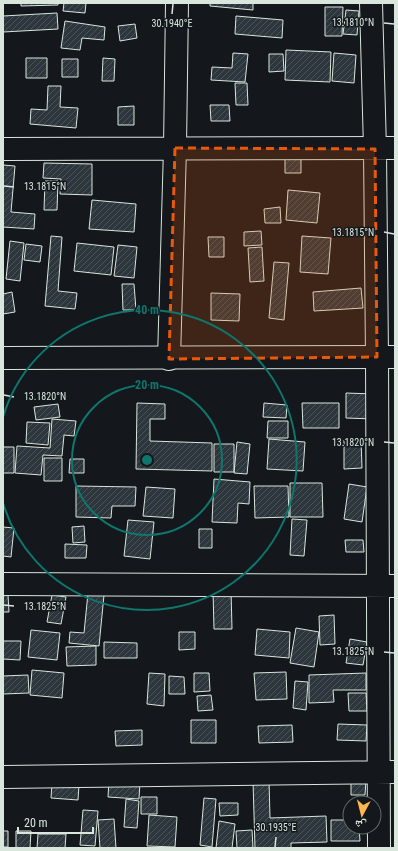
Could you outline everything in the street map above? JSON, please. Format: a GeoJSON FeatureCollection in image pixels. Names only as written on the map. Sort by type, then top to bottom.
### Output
{"type":"FeatureCollection","features":[{"type":"Feature","properties":{"kind":"street"},"geometry":{"type":"LineString","coordinates":[[169,359],[175,148],[177,3]]}},
{"type":"Feature","properties":{"kind":"street"},"geometry":{"type":"LineString","coordinates":[[371,3],[385,148],[387,772],[379,848]]}},
{"type":"Feature","properties":{"kind":"street"},"geometry":{"type":"LineString","coordinates":[[3,149],[385,148]]}},
{"type":"Feature","properties":{"kind":"street"},"geometry":{"type":"LineString","coordinates":[[3,358],[169,359],[386,357]]}},
{"type":"Feature","properties":{"kind":"street"},"geometry":{"type":"LineString","coordinates":[[3,584],[386,586]]}},
{"type":"Feature","properties":{"kind":"street"},"geometry":{"type":"LineString","coordinates":[[3,777],[387,772]]}},
{"type":"Feature","properties":{"kind":"highlighted area"},"geometry":{"type":"Polygon","coordinates":[[[175,148],[375,149],[377,357],[169,359],[175,148]]]}},
{"type":"Feature","properties":{"kind":"building"},"geometry":{"type":"Polygon","coordinates":[[[21,3],[58,3],[58,5],[21,6],[21,3]]]}},
{"type":"Feature","properties":{"kind":"building"},"geometry":{"type":"Polygon","coordinates":[[[64,3],[86,3],[85,13],[63,11],[64,3]]]}},
{"type":"Feature","properties":{"kind":"building"},"geometry":{"type":"Polygon","coordinates":[[[210,3],[253,3],[253,10],[210,6],[210,3]]]}},
{"type":"Feature","properties":{"kind":"building"},"geometry":{"type":"Polygon","coordinates":[[[325,7],[343,7],[342,36],[325,36],[325,7]]]}},
{"type":"Feature","properties":{"kind":"building"},"geometry":{"type":"Polygon","coordinates":[[[346,10],[359,11],[357,35],[343,34],[346,10]]]}},
{"type":"Feature","properties":{"kind":"building"},"geometry":{"type":"Polygon","coordinates":[[[57,13],[58,29],[3,32],[3,16],[57,13]]]}},
{"type":"Feature","properties":{"kind":"building"},"geometry":{"type":"Polygon","coordinates":[[[236,16],[283,20],[282,38],[235,34],[236,16]]]}},
{"type":"Feature","properties":{"kind":"building"},"geometry":{"type":"Polygon","coordinates":[[[65,21],[105,27],[104,40],[82,38],[80,50],[61,48],[65,21]]]}},
{"type":"Feature","properties":{"kind":"building"},"geometry":{"type":"Polygon","coordinates":[[[135,24],[137,38],[120,41],[118,26],[135,24]]]}},
{"type":"Feature","properties":{"kind":"building"},"geometry":{"type":"Polygon","coordinates":[[[286,50],[331,52],[330,82],[285,80],[286,50]]]}},
{"type":"Feature","properties":{"kind":"building"},"geometry":{"type":"Polygon","coordinates":[[[233,53],[248,54],[245,82],[211,80],[212,67],[232,68],[233,53]]]}},
{"type":"Feature","properties":{"kind":"building"},"geometry":{"type":"Polygon","coordinates":[[[334,53],[356,55],[354,83],[332,81],[334,53]]]}},
{"type":"Feature","properties":{"kind":"building"},"geometry":{"type":"Polygon","coordinates":[[[269,54],[283,54],[284,71],[269,72],[269,54]]]}},
{"type":"Feature","properties":{"kind":"building"},"geometry":{"type":"Polygon","coordinates":[[[26,58],[47,58],[47,78],[26,78],[26,58]]]}},
{"type":"Feature","properties":{"kind":"building"},"geometry":{"type":"Polygon","coordinates":[[[103,58],[115,59],[114,81],[102,81],[103,58]]]}},
{"type":"Feature","properties":{"kind":"building"},"geometry":{"type":"Polygon","coordinates":[[[62,59],[78,59],[78,77],[62,77],[62,59]]]}},
{"type":"Feature","properties":{"kind":"building"},"geometry":{"type":"Polygon","coordinates":[[[235,83],[247,83],[248,105],[236,105],[235,83]]]}},
{"type":"Feature","properties":{"kind":"building"},"geometry":{"type":"Polygon","coordinates":[[[48,86],[61,86],[60,107],[78,108],[76,128],[30,124],[31,109],[47,110],[48,86]]]}},
{"type":"Feature","properties":{"kind":"building"},"geometry":{"type":"Polygon","coordinates":[[[210,105],[229,105],[230,121],[211,121],[210,105]]]}},
{"type":"Feature","properties":{"kind":"building"},"geometry":{"type":"Polygon","coordinates":[[[134,106],[134,125],[118,125],[118,107],[134,106]]]}},
{"type":"Feature","properties":{"kind":"building"},"geometry":{"type":"Polygon","coordinates":[[[301,158],[301,173],[285,173],[285,159],[301,158]]]}},
{"type":"Feature","properties":{"kind":"building"},"geometry":{"type":"Polygon","coordinates":[[[44,163],[92,164],[92,195],[60,194],[61,179],[43,178],[44,163]]]}},
{"type":"Feature","properties":{"kind":"building"},"geometry":{"type":"Polygon","coordinates":[[[3,165],[15,166],[11,212],[35,214],[34,229],[3,227],[3,165]]]}},
{"type":"Feature","properties":{"kind":"building"},"geometry":{"type":"Polygon","coordinates":[[[45,181],[58,181],[57,210],[44,210],[45,181]]]}},
{"type":"Feature","properties":{"kind":"building"},"geometry":{"type":"Polygon","coordinates":[[[288,190],[320,193],[317,223],[286,220],[288,190]]]}},
{"type":"Feature","properties":{"kind":"building"},"geometry":{"type":"Polygon","coordinates":[[[92,200],[136,204],[134,232],[89,229],[92,200]]]}},
{"type":"Feature","properties":{"kind":"building"},"geometry":{"type":"Polygon","coordinates":[[[280,207],[281,223],[265,223],[264,209],[280,207]]]}},
{"type":"Feature","properties":{"kind":"building"},"geometry":{"type":"Polygon","coordinates":[[[261,231],[262,245],[244,246],[244,232],[261,231]]]}},
{"type":"Feature","properties":{"kind":"building"},"geometry":{"type":"Polygon","coordinates":[[[51,236],[62,237],[58,291],[77,293],[75,309],[45,306],[51,236]]]}},
{"type":"Feature","properties":{"kind":"building"},"geometry":{"type":"Polygon","coordinates":[[[302,236],[331,238],[328,274],[300,272],[302,236]]]}},
{"type":"Feature","properties":{"kind":"building"},"geometry":{"type":"Polygon","coordinates":[[[208,237],[224,237],[224,257],[209,257],[208,237]]]}},
{"type":"Feature","properties":{"kind":"building"},"geometry":{"type":"Polygon","coordinates":[[[10,241],[24,243],[20,281],[6,279],[10,241]]]}},
{"type":"Feature","properties":{"kind":"building"},"geometry":{"type":"Polygon","coordinates":[[[77,243],[114,247],[111,275],[74,271],[77,243]]]}},
{"type":"Feature","properties":{"kind":"building"},"geometry":{"type":"Polygon","coordinates":[[[26,244],[42,246],[40,262],[24,260],[26,244]]]}},
{"type":"Feature","properties":{"kind":"building"},"geometry":{"type":"Polygon","coordinates":[[[118,245],[137,247],[134,278],[114,276],[118,245]]]}},
{"type":"Feature","properties":{"kind":"building"},"geometry":{"type":"Polygon","coordinates":[[[262,247],[264,281],[250,282],[248,248],[262,247]]]}},
{"type":"Feature","properties":{"kind":"building"},"geometry":{"type":"Polygon","coordinates":[[[274,262],[289,263],[284,320],[269,318],[274,262]]]}},
{"type":"Feature","properties":{"kind":"building"},"geometry":{"type":"Polygon","coordinates":[[[122,284],[134,284],[136,310],[123,310],[122,284]]]}},
{"type":"Feature","properties":{"kind":"building"},"geometry":{"type":"Polygon","coordinates":[[[361,288],[363,308],[314,311],[313,292],[361,288]]]}},
{"type":"Feature","properties":{"kind":"building"},"geometry":{"type":"Polygon","coordinates":[[[12,292],[15,312],[3,314],[3,294],[12,292]]]}},
{"type":"Feature","properties":{"kind":"building"},"geometry":{"type":"Polygon","coordinates":[[[211,293],[240,294],[239,321],[211,320],[211,293]]]}},
{"type":"Feature","properties":{"kind":"building"},"geometry":{"type":"Polygon","coordinates":[[[346,393],[374,394],[374,419],[346,418],[346,393]]]}},
{"type":"Feature","properties":{"kind":"building"},"geometry":{"type":"Polygon","coordinates":[[[137,403],[165,404],[165,419],[150,419],[150,441],[212,443],[212,471],[136,469],[137,403]]]}},
{"type":"Feature","properties":{"kind":"building"},"geometry":{"type":"Polygon","coordinates":[[[264,403],[287,405],[286,418],[263,417],[264,403]]]}},
{"type":"Feature","properties":{"kind":"building"},"geometry":{"type":"Polygon","coordinates":[[[302,403],[339,403],[339,428],[303,428],[302,403]]]}},
{"type":"Feature","properties":{"kind":"building"},"geometry":{"type":"Polygon","coordinates":[[[58,404],[60,417],[36,420],[34,407],[58,404]]]}},
{"type":"Feature","properties":{"kind":"building"},"geometry":{"type":"Polygon","coordinates":[[[52,419],[76,421],[74,436],[64,435],[62,456],[43,455],[41,475],[15,473],[17,446],[50,448],[52,419]]]}},
{"type":"Feature","properties":{"kind":"building"},"geometry":{"type":"Polygon","coordinates":[[[268,421],[288,421],[288,438],[267,438],[268,421]]]}},
{"type":"Feature","properties":{"kind":"building"},"geometry":{"type":"Polygon","coordinates":[[[27,422],[50,423],[48,445],[26,443],[27,422]]]}},
{"type":"Feature","properties":{"kind":"building"},"geometry":{"type":"Polygon","coordinates":[[[269,439],[305,442],[303,471],[267,469],[269,439]]]}},
{"type":"Feature","properties":{"kind":"building"},"geometry":{"type":"Polygon","coordinates":[[[344,440],[361,440],[362,468],[344,469],[344,440]]]}},
{"type":"Feature","properties":{"kind":"building"},"geometry":{"type":"Polygon","coordinates":[[[237,442],[250,444],[247,474],[234,473],[237,442]]]}},
{"type":"Feature","properties":{"kind":"building"},"geometry":{"type":"Polygon","coordinates":[[[214,444],[234,444],[234,472],[214,472],[214,444]]]}},
{"type":"Feature","properties":{"kind":"building"},"geometry":{"type":"Polygon","coordinates":[[[3,447],[14,447],[14,473],[3,473],[3,447]]]}},
{"type":"Feature","properties":{"kind":"building"},"geometry":{"type":"Polygon","coordinates":[[[44,458],[62,458],[62,481],[44,481],[44,458]]]}},
{"type":"Feature","properties":{"kind":"building"},"geometry":{"type":"Polygon","coordinates":[[[70,459],[84,459],[84,473],[69,473],[70,459]]]}},
{"type":"Feature","properties":{"kind":"building"},"geometry":{"type":"Polygon","coordinates":[[[214,479],[250,482],[249,504],[238,503],[237,523],[212,522],[214,479]]]}},
{"type":"Feature","properties":{"kind":"building"},"geometry":{"type":"Polygon","coordinates":[[[290,483],[322,483],[323,517],[290,517],[290,483]]]}},
{"type":"Feature","properties":{"kind":"building"},"geometry":{"type":"Polygon","coordinates":[[[349,484],[367,487],[362,522],[344,519],[349,484]]]}},
{"type":"Feature","properties":{"kind":"building"},"geometry":{"type":"Polygon","coordinates":[[[76,486],[136,487],[135,506],[112,506],[111,518],[76,517],[76,486]]]}},
{"type":"Feature","properties":{"kind":"building"},"geometry":{"type":"Polygon","coordinates":[[[254,486],[288,486],[289,517],[255,518],[254,486]]]}},
{"type":"Feature","properties":{"kind":"building"},"geometry":{"type":"Polygon","coordinates":[[[146,487],[175,489],[173,518],[143,516],[146,487]]]}},
{"type":"Feature","properties":{"kind":"building"},"geometry":{"type":"Polygon","coordinates":[[[292,519],[307,520],[304,556],[290,555],[292,519]]]}},
{"type":"Feature","properties":{"kind":"building"},"geometry":{"type":"Polygon","coordinates":[[[128,520],[154,522],[150,559],[124,556],[128,520]]]}},
{"type":"Feature","properties":{"kind":"building"},"geometry":{"type":"Polygon","coordinates":[[[84,526],[85,542],[73,543],[72,527],[84,526]]]}},
{"type":"Feature","properties":{"kind":"building"},"geometry":{"type":"Polygon","coordinates":[[[3,527],[14,528],[11,557],[3,556],[3,527]]]}},
{"type":"Feature","properties":{"kind":"building"},"geometry":{"type":"Polygon","coordinates":[[[199,529],[212,529],[212,548],[199,548],[199,529]]]}},
{"type":"Feature","properties":{"kind":"building"},"geometry":{"type":"Polygon","coordinates":[[[345,540],[363,540],[364,552],[346,552],[345,540]]]}},
{"type":"Feature","properties":{"kind":"building"},"geometry":{"type":"Polygon","coordinates":[[[65,544],[87,545],[86,558],[65,558],[65,544]]]}},
{"type":"Feature","properties":{"kind":"building"},"geometry":{"type":"Polygon","coordinates":[[[231,590],[232,629],[214,629],[213,591],[231,590]]]}},
{"type":"Feature","properties":{"kind":"building"},"geometry":{"type":"Polygon","coordinates":[[[88,593],[104,595],[99,646],[69,643],[70,632],[84,633],[88,593]]]}},
{"type":"Feature","properties":{"kind":"building"},"geometry":{"type":"Polygon","coordinates":[[[8,595],[9,612],[3,612],[3,596],[8,595]]]}},
{"type":"Feature","properties":{"kind":"building"},"geometry":{"type":"Polygon","coordinates":[[[52,595],[66,597],[61,624],[47,622],[52,595]]]}},
{"type":"Feature","properties":{"kind":"building"},"geometry":{"type":"Polygon","coordinates":[[[334,615],[335,644],[320,645],[319,616],[334,615]]]}},
{"type":"Feature","properties":{"kind":"building"},"geometry":{"type":"Polygon","coordinates":[[[296,628],[319,632],[314,667],[290,663],[296,628]]]}},
{"type":"Feature","properties":{"kind":"building"},"geometry":{"type":"Polygon","coordinates":[[[257,629],[290,632],[289,658],[255,655],[257,629]]]}},
{"type":"Feature","properties":{"kind":"building"},"geometry":{"type":"Polygon","coordinates":[[[31,630],[60,633],[57,660],[28,657],[31,630]]]}},
{"type":"Feature","properties":{"kind":"building"},"geometry":{"type":"Polygon","coordinates":[[[179,632],[195,632],[195,649],[179,650],[179,632]]]}},
{"type":"Feature","properties":{"kind":"building"},"geometry":{"type":"Polygon","coordinates":[[[350,639],[367,642],[363,665],[346,663],[350,639]]]}},
{"type":"Feature","properties":{"kind":"building"},"geometry":{"type":"Polygon","coordinates":[[[3,641],[21,641],[20,660],[3,659],[3,641]]]}},
{"type":"Feature","properties":{"kind":"building"},"geometry":{"type":"Polygon","coordinates":[[[104,642],[137,643],[137,658],[104,658],[104,642]]]}},
{"type":"Feature","properties":{"kind":"building"},"geometry":{"type":"Polygon","coordinates":[[[96,646],[96,665],[67,666],[66,647],[96,646]]]}},
{"type":"Feature","properties":{"kind":"building"},"geometry":{"type":"Polygon","coordinates":[[[32,670],[64,673],[62,698],[30,695],[32,670]]]}},
{"type":"Feature","properties":{"kind":"building"},"geometry":{"type":"Polygon","coordinates":[[[286,672],[287,699],[256,700],[254,673],[286,672]]]}},
{"type":"Feature","properties":{"kind":"building"},"geometry":{"type":"Polygon","coordinates":[[[149,673],[165,674],[164,706],[147,704],[149,673]]]}},
{"type":"Feature","properties":{"kind":"building"},"geometry":{"type":"Polygon","coordinates":[[[194,673],[209,673],[210,691],[194,692],[194,673]]]}},
{"type":"Feature","properties":{"kind":"building"},"geometry":{"type":"Polygon","coordinates":[[[366,673],[366,690],[333,690],[334,702],[309,703],[309,675],[366,673]]]}},
{"type":"Feature","properties":{"kind":"building"},"geometry":{"type":"Polygon","coordinates":[[[28,675],[29,693],[3,694],[3,676],[28,675]]]}},
{"type":"Feature","properties":{"kind":"building"},"geometry":{"type":"Polygon","coordinates":[[[169,676],[184,677],[185,694],[169,694],[169,676]]]}},
{"type":"Feature","properties":{"kind":"building"},"geometry":{"type":"Polygon","coordinates":[[[295,681],[308,682],[306,710],[293,708],[295,681]]]}},
{"type":"Feature","properties":{"kind":"building"},"geometry":{"type":"Polygon","coordinates":[[[348,693],[366,693],[367,711],[349,711],[348,693]]]}},
{"type":"Feature","properties":{"kind":"building"},"geometry":{"type":"Polygon","coordinates":[[[211,695],[213,710],[198,711],[197,696],[211,695]]]}},
{"type":"Feature","properties":{"kind":"building"},"geometry":{"type":"Polygon","coordinates":[[[191,720],[216,720],[216,743],[191,743],[191,720]]]}},
{"type":"Feature","properties":{"kind":"building"},"geometry":{"type":"Polygon","coordinates":[[[338,724],[367,725],[366,741],[337,740],[338,724]]]}},
{"type":"Feature","properties":{"kind":"building"},"geometry":{"type":"Polygon","coordinates":[[[292,725],[293,742],[259,743],[258,726],[292,725]]]}},
{"type":"Feature","properties":{"kind":"building"},"geometry":{"type":"Polygon","coordinates":[[[142,730],[142,745],[116,746],[115,731],[142,730]]]}},
{"type":"Feature","properties":{"kind":"building"},"geometry":{"type":"Polygon","coordinates":[[[351,779],[366,780],[365,795],[351,795],[351,779]]]}},
{"type":"Feature","properties":{"kind":"building"},"geometry":{"type":"Polygon","coordinates":[[[109,780],[140,782],[139,799],[108,797],[109,780]]]}},
{"type":"Feature","properties":{"kind":"building"},"geometry":{"type":"Polygon","coordinates":[[[269,780],[270,818],[326,816],[327,842],[291,843],[291,848],[255,848],[253,781],[269,780]]]}},
{"type":"Feature","properties":{"kind":"building"},"geometry":{"type":"Polygon","coordinates":[[[52,783],[79,785],[78,800],[51,798],[52,783]]]}},
{"type":"Feature","properties":{"kind":"building"},"geometry":{"type":"Polygon","coordinates":[[[141,797],[157,797],[157,814],[141,814],[141,797]]]}},
{"type":"Feature","properties":{"kind":"building"},"geometry":{"type":"Polygon","coordinates":[[[204,798],[216,799],[212,847],[200,845],[204,798]]]}},
{"type":"Feature","properties":{"kind":"building"},"geometry":{"type":"Polygon","coordinates":[[[126,799],[139,801],[137,828],[124,827],[126,799]]]}},
{"type":"Feature","properties":{"kind":"building"},"geometry":{"type":"Polygon","coordinates":[[[219,803],[238,803],[238,815],[220,816],[219,803]]]}},
{"type":"Feature","properties":{"kind":"building"},"geometry":{"type":"Polygon","coordinates":[[[83,810],[98,811],[95,846],[80,845],[83,810]]]}},
{"type":"Feature","properties":{"kind":"building"},"geometry":{"type":"Polygon","coordinates":[[[149,815],[177,817],[175,847],[147,846],[149,815]]]}},
{"type":"Feature","properties":{"kind":"building"},"geometry":{"type":"Polygon","coordinates":[[[114,819],[116,848],[100,848],[98,820],[114,819]]]}},
{"type":"Feature","properties":{"kind":"building"},"geometry":{"type":"Polygon","coordinates":[[[331,820],[342,820],[342,835],[360,835],[360,841],[331,841],[331,820]]]}},
{"type":"Feature","properties":{"kind":"building"},"geometry":{"type":"Polygon","coordinates":[[[219,821],[235,824],[232,848],[216,848],[219,821]]]}},
{"type":"Feature","properties":{"kind":"building"},"geometry":{"type":"Polygon","coordinates":[[[252,830],[253,848],[237,848],[236,831],[252,830]]]}},
{"type":"Feature","properties":{"kind":"building"},"geometry":{"type":"Polygon","coordinates":[[[3,831],[8,831],[8,847],[3,847],[3,831]]]}},
{"type":"Feature","properties":{"kind":"building"},"geometry":{"type":"Polygon","coordinates":[[[16,831],[31,831],[30,848],[16,848],[16,831]]]}},
{"type":"Feature","properties":{"kind":"building"},"geometry":{"type":"Polygon","coordinates":[[[38,834],[66,834],[65,848],[37,848],[38,834]]]}}]}
